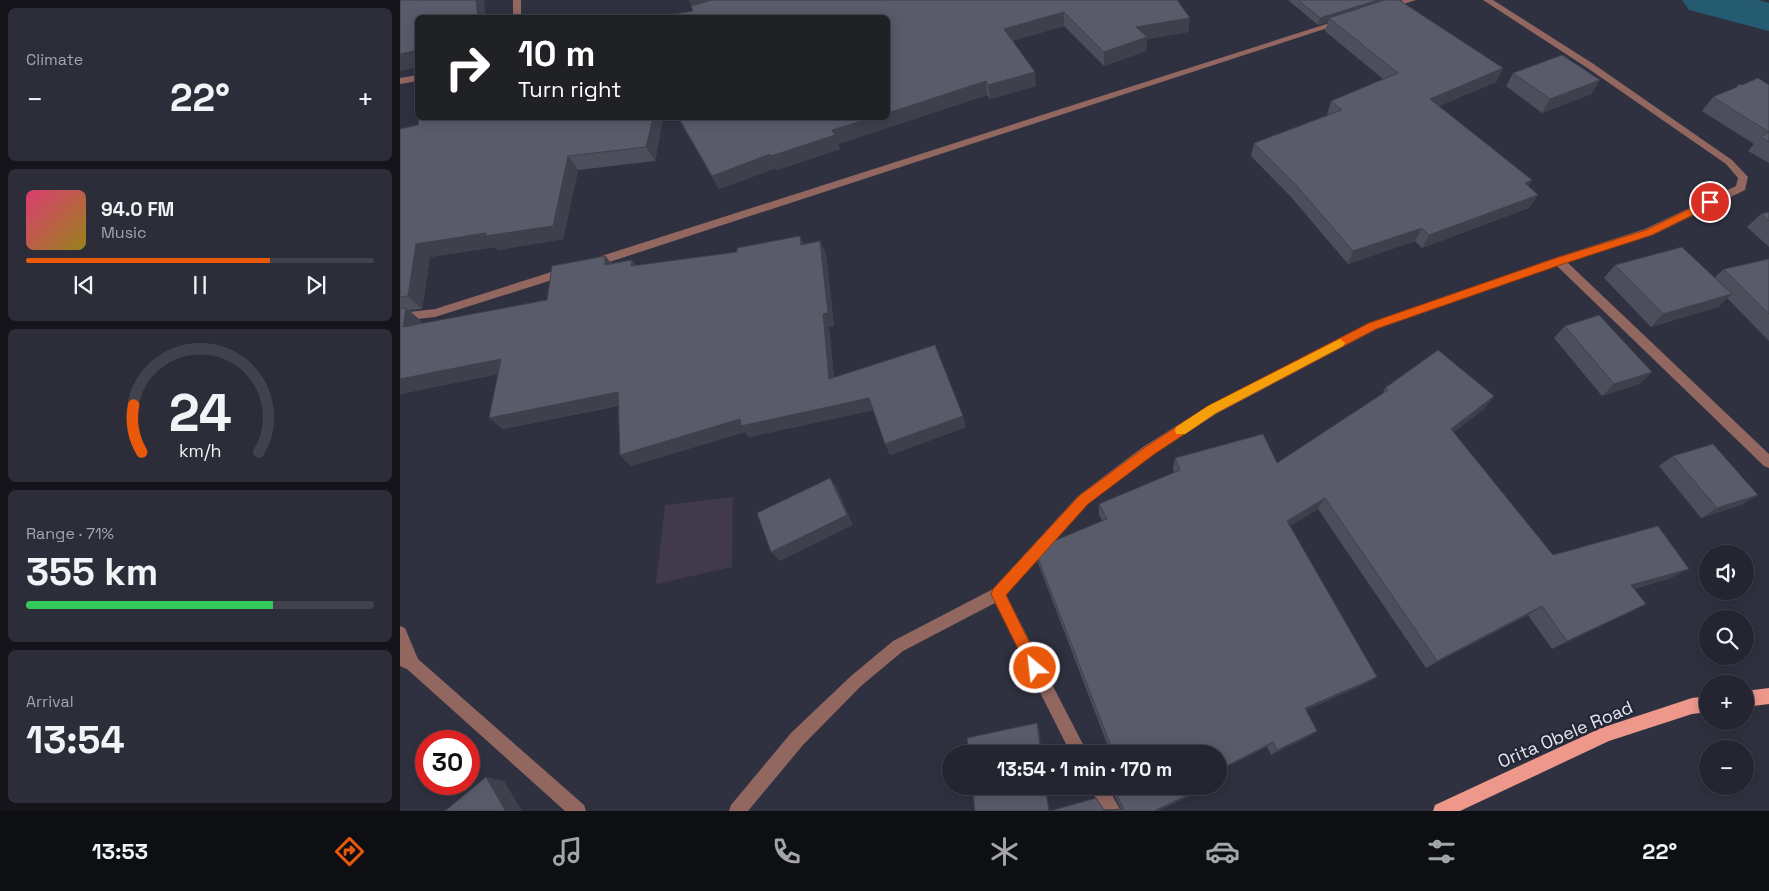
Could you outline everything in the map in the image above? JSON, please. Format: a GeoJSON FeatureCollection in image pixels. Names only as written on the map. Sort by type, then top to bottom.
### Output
{"type":"FeatureCollection","features":[{"type":"Feature","properties":{"kind":"main road"},"geometry":{"type":"LineString","coordinates":[[1754,698],[1769,696]]}},
{"type":"Feature","properties":{"kind":"main road","name":"Orita Obele Road"},"geometry":{"type":"LineString","coordinates":[[1441,811],[1607,734],[1699,705]]}},
{"type":"Feature","properties":{"kind":"street"},"geometry":{"type":"LineString","coordinates":[[517,0],[517,15]]}},
{"type":"Feature","properties":{"kind":"street"},"geometry":{"type":"LineString","coordinates":[[1375,12],[1412,0]]}},
{"type":"Feature","properties":{"kind":"street"},"geometry":{"type":"LineString","coordinates":[[737,811],[797,738],[856,681],[898,646],[998,594],[1084,500],[1148,451],[1212,410],[1372,326],[1649,232],[1741,188],[1743,177],[1729,162],[1589,65],[1487,0]]}},
{"type":"Feature","properties":{"kind":"street"},"geometry":{"type":"LineString","coordinates":[[400,318],[409,315],[435,313],[1356,17]]}},
{"type":"Feature","properties":{"kind":"street"},"geometry":{"type":"LineString","coordinates":[[400,81],[415,78]]}},
{"type":"Feature","properties":{"kind":"street"},"geometry":{"type":"LineString","coordinates":[[1559,261],[1769,462]]}},
{"type":"Feature","properties":{"kind":"street"},"geometry":{"type":"LineString","coordinates":[[998,594],[1075,745]]}},
{"type":"Feature","properties":{"kind":"street"},"geometry":{"type":"LineString","coordinates":[[400,633],[406,661],[578,811]]}},
{"type":"Feature","properties":{"kind":"street"},"geometry":{"type":"LineString","coordinates":[[1103,795],[1112,811]]}},
{"type":"Feature","properties":{"kind":"shaded area"},"geometry":{"type":"Polygon","coordinates":[[[733,497],[732,567],[656,584],[665,505],[733,497]]]}},
{"type":"Feature","properties":{"kind":"building"},"geometry":{"type":"Polygon","coordinates":[[[400,0],[476,0],[478,15],[415,15],[415,51],[400,54],[400,0]]]}},
{"type":"Feature","properties":{"kind":"building"},"geometry":{"type":"Polygon","coordinates":[[[712,0],[1177,0],[1190,18],[1136,27],[1147,37],[1104,52],[1064,12],[1004,29],[1035,72],[988,85],[986,81],[890,112],[890,15],[669,15],[693,11],[691,6],[712,0]]]}},
{"type":"Feature","properties":{"kind":"building"},"geometry":{"type":"Polygon","coordinates":[[[1298,0],[1378,0],[1320,18],[1298,0]]]}},
{"type":"Feature","properties":{"kind":"building"},"geometry":{"type":"Polygon","coordinates":[[[1385,0],[1399,0],[1503,68],[1430,99],[1532,180],[1525,183],[1538,195],[1429,235],[1422,228],[1353,251],[1295,184],[1254,143],[1342,110],[1331,101],[1398,73],[1329,18],[1385,0]]]}},
{"type":"Feature","properties":{"kind":"building"},"geometry":{"type":"Polygon","coordinates":[[[1562,55],[1600,80],[1550,99],[1513,73],[1562,55]]]}},
{"type":"Feature","properties":{"kind":"building"},"geometry":{"type":"Polygon","coordinates":[[[1758,78],[1769,85],[1769,132],[1713,97],[1737,87],[1739,84],[1742,85],[1758,78]]]}},
{"type":"Feature","properties":{"kind":"building"},"geometry":{"type":"Polygon","coordinates":[[[419,120],[653,120],[646,147],[568,156],[553,226],[485,236],[486,233],[416,244],[408,296],[400,297],[400,129],[418,125],[419,120]]]}},
{"type":"Feature","properties":{"kind":"building"},"geometry":{"type":"Polygon","coordinates":[[[680,120],[865,120],[832,130],[835,135],[771,156],[770,154],[712,176],[680,120]]]}},
{"type":"Feature","properties":{"kind":"building"},"geometry":{"type":"Polygon","coordinates":[[[1769,132],[1769,142],[1761,137],[1769,132]]]}},
{"type":"Feature","properties":{"kind":"building"},"geometry":{"type":"Polygon","coordinates":[[[1769,212],[1769,221],[1761,214],[1769,212]]]}},
{"type":"Feature","properties":{"kind":"building"},"geometry":{"type":"Polygon","coordinates":[[[800,236],[801,245],[820,241],[828,313],[823,314],[829,379],[935,345],[963,416],[885,444],[869,398],[741,426],[740,419],[620,455],[618,392],[489,418],[501,359],[400,379],[400,308],[406,308],[403,327],[547,300],[552,266],[605,256],[605,265],[632,260],[631,266],[737,252],[737,248],[800,236]]]}},
{"type":"Feature","properties":{"kind":"building"},"geometry":{"type":"Polygon","coordinates":[[[1682,247],[1732,294],[1663,314],[1615,265],[1682,247]]]}},
{"type":"Feature","properties":{"kind":"building"},"geometry":{"type":"Polygon","coordinates":[[[1769,259],[1769,314],[1724,269],[1769,259]]]}},
{"type":"Feature","properties":{"kind":"building"},"geometry":{"type":"Polygon","coordinates":[[[1599,315],[1652,372],[1614,384],[1565,326],[1599,315]]]}},
{"type":"Feature","properties":{"kind":"building"},"geometry":{"type":"Polygon","coordinates":[[[1438,350],[1494,396],[1451,429],[1553,555],[1658,526],[1689,569],[1631,585],[1646,604],[1567,641],[1542,606],[1437,661],[1325,498],[1287,521],[1377,677],[1305,708],[1317,731],[1277,750],[1273,742],[1227,766],[1227,745],[1111,745],[1036,553],[1044,545],[1107,519],[1099,504],[1180,470],[1175,458],[1263,434],[1277,463],[1388,390],[1385,388],[1438,350]]]}},
{"type":"Feature","properties":{"kind":"building"},"geometry":{"type":"Polygon","coordinates":[[[1713,444],[1758,495],[1717,508],[1673,456],[1713,444]]]}},
{"type":"Feature","properties":{"kind":"building"},"geometry":{"type":"Polygon","coordinates":[[[830,478],[847,515],[771,552],[757,513],[830,478]]]}},
{"type":"Feature","properties":{"kind":"building"},"geometry":{"type":"Polygon","coordinates":[[[1037,723],[1040,745],[968,745],[967,738],[1037,723]]]}},
{"type":"Feature","properties":{"kind":"building"},"geometry":{"type":"Polygon","coordinates":[[[486,777],[505,811],[445,811],[464,795],[480,795],[480,782],[486,777]]]}},
{"type":"Feature","properties":{"kind":"building"},"geometry":{"type":"Polygon","coordinates":[[[973,795],[1046,795],[1049,811],[975,811],[973,795]]]}},
{"type":"Feature","properties":{"kind":"building"},"geometry":{"type":"Polygon","coordinates":[[[1117,795],[1188,795],[1154,811],[1050,811],[1096,798],[1104,810],[1124,809],[1117,795]]]}},
{"type":"Feature","properties":{"kind":"waterway"},"geometry":{"type":"LineString","coordinates":[[1705,0],[1769,17]]}},
{"type":"Feature","properties":{"kind":"slow traffic"},"geometry":{"type":"LineString","coordinates":[[1181,430],[1212,410],[1340,343]]}},
{"type":"Feature","properties":{"kind":"route"},"geometry":{"type":"LineString","coordinates":[[1035,668],[998,594],[1084,500],[1148,451],[1212,410],[1372,326],[1649,232],[1710,202]]}}]}
